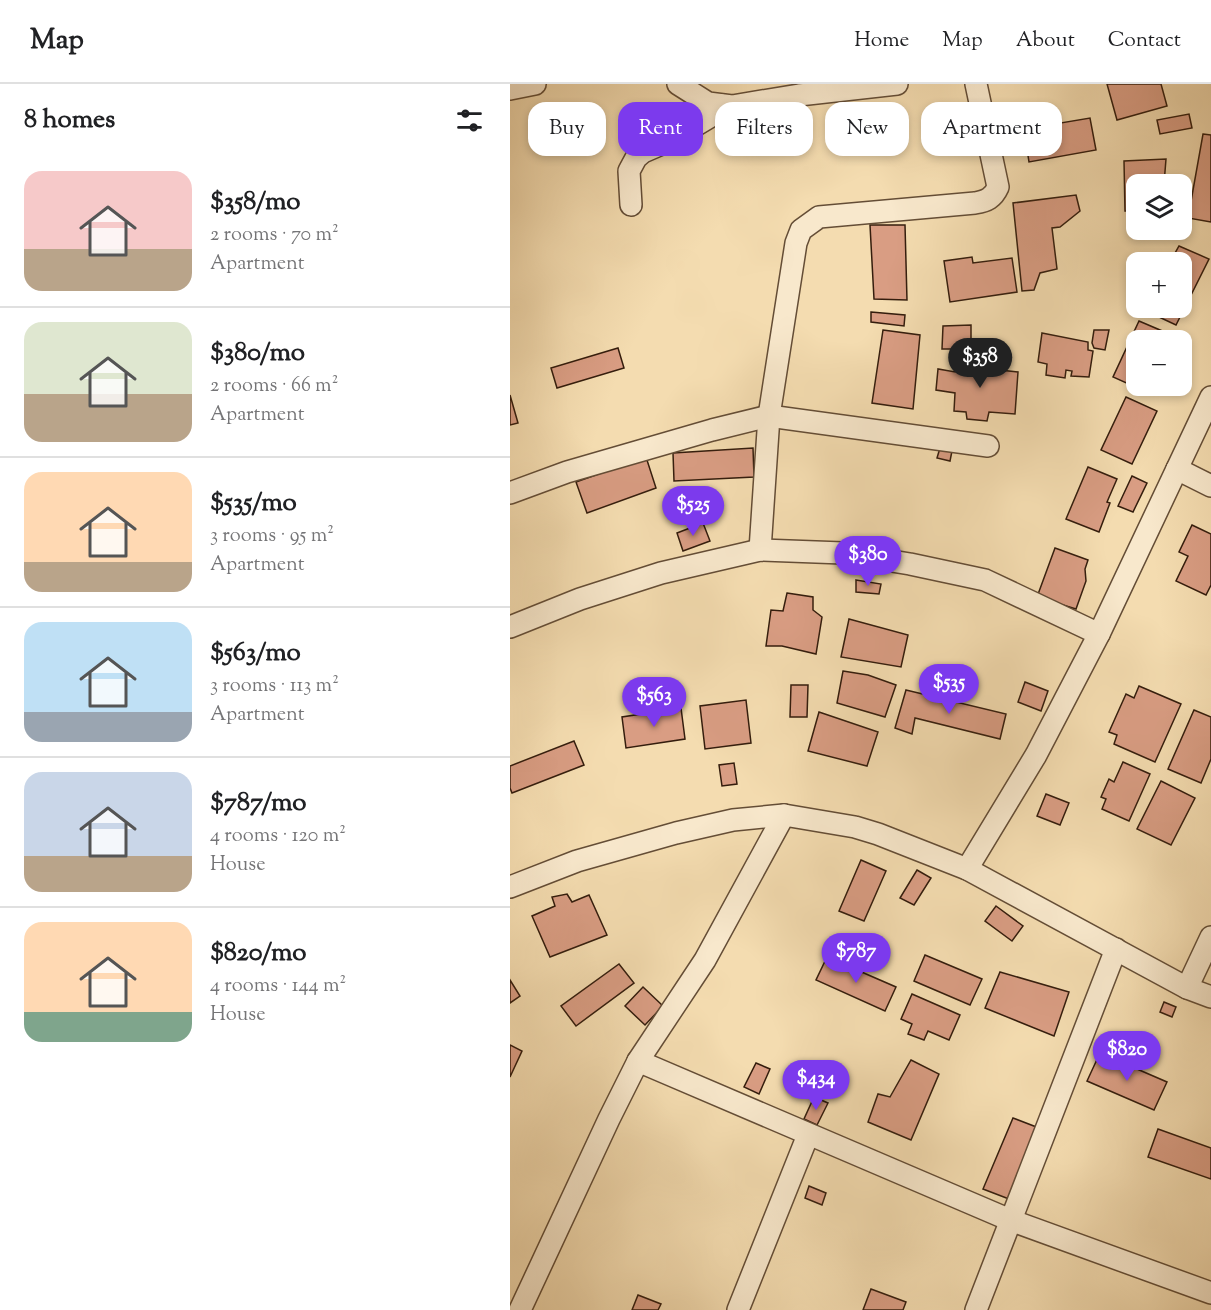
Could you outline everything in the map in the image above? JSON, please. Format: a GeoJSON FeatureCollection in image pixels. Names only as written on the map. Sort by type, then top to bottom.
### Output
{"type":"FeatureCollection","features":[{"type":"Feature","properties":{"kind":"street"},"geometry":{"type":"LineString","coordinates":[[510,89],[535,84]]}},
{"type":"Feature","properties":{"kind":"street"},"geometry":{"type":"LineString","coordinates":[[678,84],[708,103],[715,104]]}},
{"type":"Feature","properties":{"kind":"street"},"geometry":{"type":"LineString","coordinates":[[756,102],[897,84]]}},
{"type":"Feature","properties":{"kind":"street"},"geometry":{"type":"LineString","coordinates":[[760,550],[770,416],[796,243],[801,230],[819,217],[975,203],[994,196],[998,187],[976,84]]}},
{"type":"Feature","properties":{"kind":"street"},"geometry":{"type":"LineString","coordinates":[[632,205],[629,171],[636,158],[643,152],[673,139],[715,112]]}},
{"type":"Feature","properties":{"kind":"street"},"geometry":{"type":"LineString","coordinates":[[967,869],[1036,755],[1098,634],[1211,397]]}},
{"type":"Feature","properties":{"kind":"street"},"geometry":{"type":"LineString","coordinates":[[510,493],[567,472],[712,430],[770,416],[987,446]]}},
{"type":"Feature","properties":{"kind":"street"},"geometry":{"type":"LineString","coordinates":[[1177,469],[1211,486]]}},
{"type":"Feature","properties":{"kind":"street"},"geometry":{"type":"LineString","coordinates":[[510,627],[580,599],[661,573],[760,550],[843,553],[985,580],[1098,634]]}},
{"type":"Feature","properties":{"kind":"street"},"geometry":{"type":"LineString","coordinates":[[520,1310],[638,1061],[705,960],[784,815]]}},
{"type":"Feature","properties":{"kind":"street"},"geometry":{"type":"LineString","coordinates":[[510,887],[577,861],[676,833],[733,820],[784,815],[855,827],[967,869],[1187,988],[1211,997]]}},
{"type":"Feature","properties":{"kind":"street"},"geometry":{"type":"LineString","coordinates":[[1187,988],[1211,937]]}},
{"type":"Feature","properties":{"kind":"street"},"geometry":{"type":"LineString","coordinates":[[976,1310],[1116,949]]}},
{"type":"Feature","properties":{"kind":"street"},"geometry":{"type":"LineString","coordinates":[[638,1061],[1010,1220],[1211,1293]]}},
{"type":"Feature","properties":{"kind":"street"},"geometry":{"type":"LineString","coordinates":[[738,1310],[808,1135]]}},
{"type":"Feature","properties":{"kind":"building"},"geometry":{"type":"Polygon","coordinates":[[[1107,84],[1161,84],[1167,106],[1117,120],[1107,84]]]}},
{"type":"Feature","properties":{"kind":"building"},"geometry":{"type":"Polygon","coordinates":[[[1189,114],[1192,128],[1160,134],[1157,120],[1189,114]]]}},
{"type":"Feature","properties":{"kind":"building"},"geometry":{"type":"Polygon","coordinates":[[[1090,118],[1096,150],[1029,162],[1028,156],[1062,156],[1062,123],[1090,118]]]}},
{"type":"Feature","properties":{"kind":"building"},"geometry":{"type":"Polygon","coordinates":[[[1203,134],[1211,135],[1211,222],[1192,219],[1192,196],[1203,134]]]}},
{"type":"Feature","properties":{"kind":"building"},"geometry":{"type":"Polygon","coordinates":[[[1166,159],[1165,174],[1126,174],[1126,211],[1125,211],[1124,161],[1166,159]]]}},
{"type":"Feature","properties":{"kind":"building"},"geometry":{"type":"Polygon","coordinates":[[[1076,195],[1080,211],[1060,227],[1052,228],[1057,269],[1040,273],[1034,290],[1022,291],[1013,203],[1076,195]]]}},
{"type":"Feature","properties":{"kind":"building"},"geometry":{"type":"Polygon","coordinates":[[[870,225],[905,225],[907,300],[874,299],[870,225]]]}},
{"type":"Feature","properties":{"kind":"building"},"geometry":{"type":"Polygon","coordinates":[[[1179,246],[1209,259],[1192,293],[1192,252],[1176,252],[1179,246]]]}},
{"type":"Feature","properties":{"kind":"building"},"geometry":{"type":"Polygon","coordinates":[[[972,257],[973,263],[1012,258],[1017,292],[950,302],[944,261],[972,257]]]}},
{"type":"Feature","properties":{"kind":"building"},"geometry":{"type":"Polygon","coordinates":[[[871,312],[905,315],[904,326],[871,322],[871,312]]]}},
{"type":"Feature","properties":{"kind":"building"},"geometry":{"type":"Polygon","coordinates":[[[1161,318],[1180,318],[1176,325],[1161,318]]]}},
{"type":"Feature","properties":{"kind":"building"},"geometry":{"type":"Polygon","coordinates":[[[1139,321],[1160,330],[1135,330],[1139,321]]]}},
{"type":"Feature","properties":{"kind":"building"},"geometry":{"type":"Polygon","coordinates":[[[971,325],[971,349],[942,349],[943,326],[971,325]]]}},
{"type":"Feature","properties":{"kind":"building"},"geometry":{"type":"Polygon","coordinates":[[[883,330],[920,335],[913,409],[872,403],[883,330]]]}},
{"type":"Feature","properties":{"kind":"building"},"geometry":{"type":"Polygon","coordinates":[[[1094,330],[1109,330],[1105,350],[1094,348],[1092,343],[1094,330]]]}},
{"type":"Feature","properties":{"kind":"building"},"geometry":{"type":"Polygon","coordinates":[[[1042,333],[1088,342],[1088,350],[1093,351],[1089,377],[1071,376],[1072,371],[1066,370],[1065,378],[1046,375],[1047,364],[1038,362],[1042,333]]]}},
{"type":"Feature","properties":{"kind":"building"},"geometry":{"type":"Polygon","coordinates":[[[618,348],[624,368],[557,388],[551,368],[618,348]]]}},
{"type":"Feature","properties":{"kind":"building"},"geometry":{"type":"Polygon","coordinates":[[[1126,349],[1126,383],[1113,377],[1126,349]]]}},
{"type":"Feature","properties":{"kind":"building"},"geometry":{"type":"Polygon","coordinates":[[[974,354],[994,358],[991,369],[1018,372],[1015,414],[989,412],[987,421],[967,419],[966,412],[954,411],[955,393],[936,390],[938,369],[955,372],[956,365],[972,367],[974,354]]]}},
{"type":"Feature","properties":{"kind":"building"},"geometry":{"type":"Polygon","coordinates":[[[510,395],[518,423],[510,425],[510,395]]]}},
{"type":"Feature","properties":{"kind":"building"},"geometry":{"type":"Polygon","coordinates":[[[1126,397],[1157,411],[1132,464],[1101,450],[1126,397]]]}},
{"type":"Feature","properties":{"kind":"building"},"geometry":{"type":"Polygon","coordinates":[[[753,448],[754,477],[674,481],[673,453],[753,448]]]}},
{"type":"Feature","properties":{"kind":"building"},"geometry":{"type":"Polygon","coordinates":[[[940,448],[952,451],[950,461],[937,458],[940,448]]]}},
{"type":"Feature","properties":{"kind":"building"},"geometry":{"type":"Polygon","coordinates":[[[646,457],[656,488],[587,513],[576,482],[646,457]]]}},
{"type":"Feature","properties":{"kind":"building"},"geometry":{"type":"Polygon","coordinates":[[[1088,467],[1117,479],[1107,502],[1110,503],[1099,532],[1066,519],[1088,467]]]}},
{"type":"Feature","properties":{"kind":"building"},"geometry":{"type":"Polygon","coordinates":[[[1132,476],[1147,483],[1133,512],[1118,506],[1132,476]]]}},
{"type":"Feature","properties":{"kind":"building"},"geometry":{"type":"Polygon","coordinates":[[[703,523],[710,541],[683,551],[677,533],[703,523]]]}},
{"type":"Feature","properties":{"kind":"building"},"geometry":{"type":"Polygon","coordinates":[[[1192,525],[1211,534],[1211,585],[1206,595],[1176,581],[1188,556],[1179,552],[1192,525]]]}},
{"type":"Feature","properties":{"kind":"building"},"geometry":{"type":"Polygon","coordinates":[[[1055,548],[1088,560],[1085,569],[1086,581],[1076,609],[1037,597],[1055,548]]]}},
{"type":"Feature","properties":{"kind":"building"},"geometry":{"type":"Polygon","coordinates":[[[856,580],[881,584],[879,594],[856,592],[856,580]]]}},
{"type":"Feature","properties":{"kind":"building"},"geometry":{"type":"Polygon","coordinates":[[[787,593],[813,597],[813,610],[822,617],[816,654],[782,646],[766,646],[771,610],[783,611],[787,593]]]}},
{"type":"Feature","properties":{"kind":"building"},"geometry":{"type":"Polygon","coordinates":[[[849,619],[908,635],[901,667],[841,657],[849,619]]]}},
{"type":"Feature","properties":{"kind":"building"},"geometry":{"type":"Polygon","coordinates":[[[843,671],[868,675],[896,685],[885,717],[837,703],[843,671]]]}},
{"type":"Feature","properties":{"kind":"building"},"geometry":{"type":"Polygon","coordinates":[[[1025,682],[1048,691],[1041,711],[1018,702],[1025,682]]]}},
{"type":"Feature","properties":{"kind":"building"},"geometry":{"type":"Polygon","coordinates":[[[791,685],[808,685],[807,717],[790,717],[791,685]]]}},
{"type":"Feature","properties":{"kind":"building"},"geometry":{"type":"Polygon","coordinates":[[[1139,686],[1181,704],[1155,762],[1114,744],[1117,735],[1109,732],[1126,694],[1134,698],[1139,686]]]}},
{"type":"Feature","properties":{"kind":"building"},"geometry":{"type":"Polygon","coordinates":[[[906,690],[1006,714],[1000,739],[915,718],[912,734],[895,728],[906,690]]]}},
{"type":"Feature","properties":{"kind":"building"},"geometry":{"type":"Polygon","coordinates":[[[746,700],[751,743],[705,749],[700,706],[746,700]]]}},
{"type":"Feature","properties":{"kind":"building"},"geometry":{"type":"Polygon","coordinates":[[[681,708],[685,739],[626,748],[622,717],[681,708]]]}},
{"type":"Feature","properties":{"kind":"building"},"geometry":{"type":"Polygon","coordinates":[[[1194,710],[1211,717],[1211,759],[1201,783],[1168,769],[1194,710]]]}},
{"type":"Feature","properties":{"kind":"building"},"geometry":{"type":"Polygon","coordinates":[[[819,712],[878,732],[867,766],[808,751],[819,712]]]}},
{"type":"Feature","properties":{"kind":"building"},"geometry":{"type":"Polygon","coordinates":[[[574,741],[584,765],[512,793],[510,766],[574,741]]]}},
{"type":"Feature","properties":{"kind":"building"},"geometry":{"type":"Polygon","coordinates":[[[1123,762],[1150,774],[1129,821],[1102,809],[1106,799],[1101,797],[1109,779],[1114,782],[1123,762]]]}},
{"type":"Feature","properties":{"kind":"building"},"geometry":{"type":"Polygon","coordinates":[[[734,763],[737,784],[722,786],[719,765],[734,763]]]}},
{"type":"Feature","properties":{"kind":"building"},"geometry":{"type":"Polygon","coordinates":[[[1161,781],[1195,798],[1171,845],[1137,829],[1161,781]]]}},
{"type":"Feature","properties":{"kind":"building"},"geometry":{"type":"Polygon","coordinates":[[[1046,794],[1069,803],[1060,825],[1037,816],[1046,794]]]}},
{"type":"Feature","properties":{"kind":"building"},"geometry":{"type":"Polygon","coordinates":[[[861,860],[886,871],[864,921],[839,911],[861,860]]]}},
{"type":"Feature","properties":{"kind":"building"},"geometry":{"type":"Polygon","coordinates":[[[917,870],[931,878],[914,905],[900,898],[917,870]]]}},
{"type":"Feature","properties":{"kind":"building"},"geometry":{"type":"Polygon","coordinates":[[[567,894],[572,902],[589,895],[607,935],[550,957],[532,916],[555,906],[552,897],[567,894]]]}},
{"type":"Feature","properties":{"kind":"building"},"geometry":{"type":"Polygon","coordinates":[[[996,906],[1023,926],[1012,941],[985,921],[996,906]]]}},
{"type":"Feature","properties":{"kind":"building"},"geometry":{"type":"Polygon","coordinates":[[[925,955],[982,979],[970,1005],[914,981],[925,955]]]}},
{"type":"Feature","properties":{"kind":"building"},"geometry":{"type":"Polygon","coordinates":[[[827,957],[896,987],[885,1011],[816,980],[827,957]]]}},
{"type":"Feature","properties":{"kind":"building"},"geometry":{"type":"Polygon","coordinates":[[[619,964],[634,983],[576,1026],[561,1006],[619,964]]]}},
{"type":"Feature","properties":{"kind":"building"},"geometry":{"type":"Polygon","coordinates":[[[1000,972],[1069,992],[1054,1036],[985,1008],[1000,972]]]}},
{"type":"Feature","properties":{"kind":"building"},"geometry":{"type":"Polygon","coordinates":[[[510,980],[520,996],[510,1003],[510,980]]]}},
{"type":"Feature","properties":{"kind":"building"},"geometry":{"type":"Polygon","coordinates":[[[643,987],[663,1006],[645,1025],[625,1006],[643,987]]]}},
{"type":"Feature","properties":{"kind":"building"},"geometry":{"type":"Polygon","coordinates":[[[912,994],[960,1015],[949,1040],[928,1031],[924,1040],[908,1034],[912,1024],[901,1019],[912,994]]]}},
{"type":"Feature","properties":{"kind":"building"},"geometry":{"type":"Polygon","coordinates":[[[1164,1002],[1176,1007],[1172,1017],[1160,1012],[1164,1002]]]}},
{"type":"Feature","properties":{"kind":"building"},"geometry":{"type":"Polygon","coordinates":[[[510,1045],[522,1051],[510,1077],[510,1045]]]}},
{"type":"Feature","properties":{"kind":"building"},"geometry":{"type":"Polygon","coordinates":[[[1100,1053],[1167,1082],[1154,1110],[1087,1081],[1100,1053]]]}},
{"type":"Feature","properties":{"kind":"building"},"geometry":{"type":"Polygon","coordinates":[[[911,1060],[939,1074],[911,1140],[868,1122],[878,1094],[890,1097],[911,1060]]]}},
{"type":"Feature","properties":{"kind":"building"},"geometry":{"type":"Polygon","coordinates":[[[756,1063],[770,1069],[759,1094],[744,1087],[756,1063]]]}},
{"type":"Feature","properties":{"kind":"building"},"geometry":{"type":"Polygon","coordinates":[[[814,1097],[828,1103],[817,1125],[804,1119],[814,1097]]]}},
{"type":"Feature","properties":{"kind":"building"},"geometry":{"type":"Polygon","coordinates":[[[1013,1118],[1039,1128],[1009,1199],[983,1189],[1013,1118]]]}},
{"type":"Feature","properties":{"kind":"building"},"geometry":{"type":"Polygon","coordinates":[[[1158,1129],[1211,1148],[1211,1179],[1148,1157],[1158,1129]]]}},
{"type":"Feature","properties":{"kind":"building"},"geometry":{"type":"Polygon","coordinates":[[[809,1186],[826,1193],[822,1205],[805,1198],[809,1186]]]}},
{"type":"Feature","properties":{"kind":"building"},"geometry":{"type":"Polygon","coordinates":[[[871,1289],[906,1302],[903,1310],[863,1310],[871,1289]]]}},
{"type":"Feature","properties":{"kind":"building"},"geometry":{"type":"Polygon","coordinates":[[[638,1295],[661,1304],[658,1310],[632,1310],[638,1295]]]}}]}
